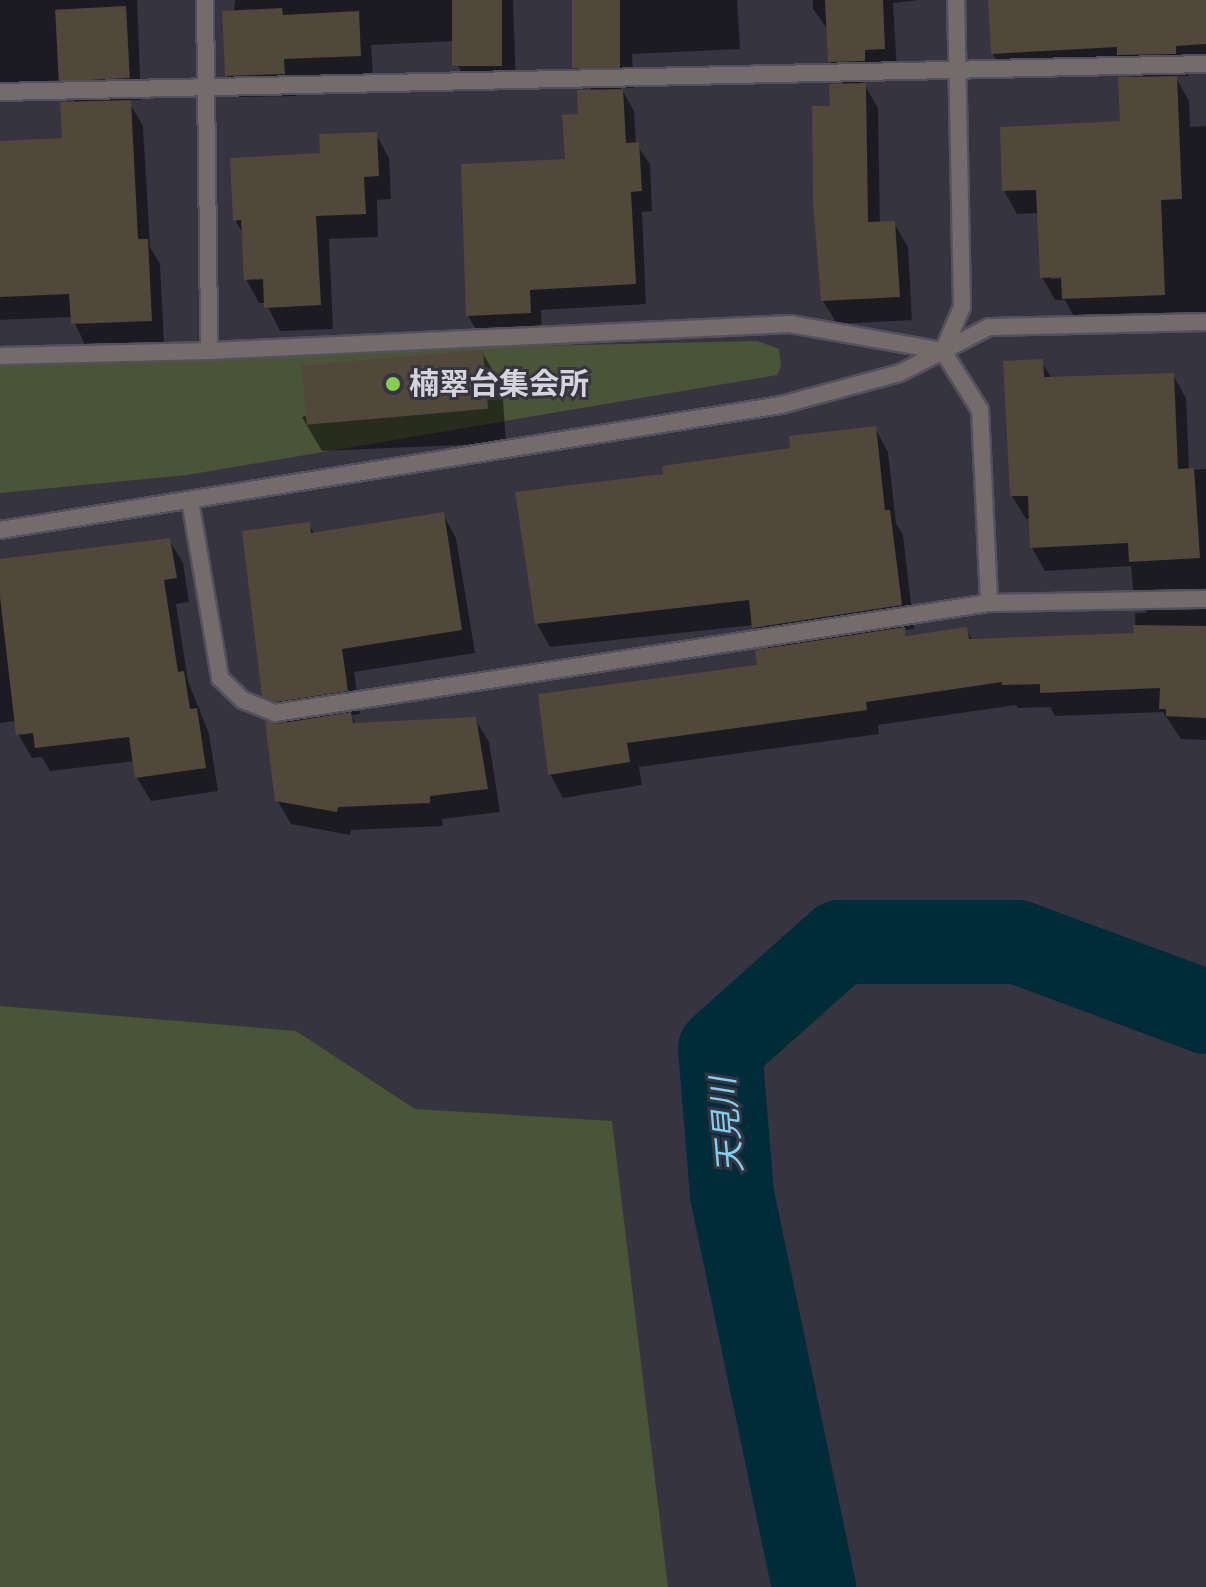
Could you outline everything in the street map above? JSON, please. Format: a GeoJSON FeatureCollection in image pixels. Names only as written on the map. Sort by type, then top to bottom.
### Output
{"type":"FeatureCollection","features":[{"type":"Feature","properties":{"kind":"street"},"geometry":{"type":"LineString","coordinates":[[205,0],[209,351]]}},
{"type":"Feature","properties":{"kind":"street"},"geometry":{"type":"LineString","coordinates":[[943,351],[962,307],[960,69],[956,0]]}},
{"type":"Feature","properties":{"kind":"street"},"geometry":{"type":"LineString","coordinates":[[0,92],[1206,64]]}},
{"type":"Feature","properties":{"kind":"street"},"geometry":{"type":"LineString","coordinates":[[0,530],[781,405],[900,373],[989,327],[1206,322]]}},
{"type":"Feature","properties":{"kind":"street"},"geometry":{"type":"LineString","coordinates":[[0,356],[209,351],[790,324],[943,351],[980,410],[989,603]]}},
{"type":"Feature","properties":{"kind":"street"},"geometry":{"type":"LineString","coordinates":[[190,500],[220,678],[243,700],[275,713],[989,603],[1206,599]]}},
{"type":"Feature","properties":{"kind":"green space"},"geometry":{"type":"Polygon","coordinates":[[[757,341],[779,349],[781,366],[777,375],[187,475],[0,493],[0,358],[757,341]]]}},
{"type":"Feature","properties":{"kind":"green space"},"geometry":{"type":"Polygon","coordinates":[[[0,1006],[296,1031],[415,1109],[612,1121],[668,1587],[0,1587],[0,1006]]]}},
{"type":"Feature","properties":{"kind":"building"},"geometry":{"type":"Polygon","coordinates":[[[452,0],[502,0],[502,66],[452,66],[452,0]]]}},
{"type":"Feature","properties":{"kind":"building"},"geometry":{"type":"Polygon","coordinates":[[[572,0],[620,0],[620,68],[572,68],[572,0]]]}},
{"type":"Feature","properties":{"kind":"building"},"geometry":{"type":"Polygon","coordinates":[[[825,0],[883,0],[885,49],[865,50],[865,61],[828,62],[825,0]]]}},
{"type":"Feature","properties":{"kind":"building"},"geometry":{"type":"Polygon","coordinates":[[[988,0],[1206,0],[1206,44],[1176,46],[1176,54],[1117,55],[1117,47],[991,54],[988,0]]]}},
{"type":"Feature","properties":{"kind":"building"},"geometry":{"type":"Polygon","coordinates":[[[126,6],[130,78],[59,82],[55,10],[126,6]]]}},
{"type":"Feature","properties":{"kind":"building"},"geometry":{"type":"Polygon","coordinates":[[[282,8],[283,15],[359,11],[361,56],[284,59],[285,74],[225,76],[222,11],[282,8]]]}},
{"type":"Feature","properties":{"kind":"building"},"geometry":{"type":"Polygon","coordinates":[[[1177,76],[1182,199],[1161,200],[1165,295],[1062,299],[1061,277],[1040,278],[1036,190],[1002,191],[1000,127],[1120,121],[1118,77],[1177,76]]]}},
{"type":"Feature","properties":{"kind":"building"},"geometry":{"type":"Polygon","coordinates":[[[866,83],[868,222],[895,221],[900,297],[821,301],[813,203],[812,106],[830,106],[829,84],[866,83]]]}},
{"type":"Feature","properties":{"kind":"building"},"geometry":{"type":"Polygon","coordinates":[[[623,89],[626,143],[639,142],[642,191],[631,192],[636,284],[530,290],[531,313],[466,316],[461,164],[565,159],[562,115],[578,114],[577,90],[623,89]]]}},
{"type":"Feature","properties":{"kind":"building"},"geometry":{"type":"Polygon","coordinates":[[[131,100],[138,239],[148,239],[152,321],[71,324],[69,294],[0,297],[0,141],[62,138],[60,102],[131,100]]]}},
{"type":"Feature","properties":{"kind":"building"},"geometry":{"type":"Polygon","coordinates":[[[377,132],[379,176],[364,177],[366,214],[316,216],[321,305],[264,308],[263,279],[244,280],[241,220],[233,221],[230,158],[320,153],[319,134],[377,132]]]}},
{"type":"Feature","properties":{"kind":"building","name":"楠翠台集会所"},"geometry":{"type":"Polygon","coordinates":[[[483,350],[488,409],[307,425],[302,366],[483,350]]]}},
{"type":"Feature","properties":{"kind":"building"},"geometry":{"type":"Polygon","coordinates":[[[1043,359],[1044,377],[1174,373],[1178,469],[1194,468],[1200,558],[1129,562],[1128,543],[1030,548],[1028,496],[1010,496],[1003,361],[1043,359]]]}},
{"type":"Feature","properties":{"kind":"building"},"geometry":{"type":"Polygon","coordinates":[[[876,426],[885,510],[890,510],[902,605],[752,628],[749,600],[535,624],[515,492],[663,474],[662,466],[790,448],[789,436],[876,426]]]}},
{"type":"Feature","properties":{"kind":"building"},"geometry":{"type":"Polygon","coordinates":[[[444,512],[462,630],[342,649],[348,691],[276,702],[262,696],[242,531],[310,522],[311,533],[444,512]]]}},
{"type":"Feature","properties":{"kind":"building"},"geometry":{"type":"Polygon","coordinates":[[[170,538],[177,578],[164,580],[178,672],[184,671],[190,709],[197,708],[206,768],[135,778],[129,737],[35,748],[33,733],[16,735],[0,597],[0,559],[170,538]]]}},
{"type":"Feature","properties":{"kind":"building"},"geometry":{"type":"Polygon","coordinates":[[[1133,625],[1206,626],[1206,718],[1166,716],[1166,709],[1159,709],[1160,688],[1040,693],[1040,684],[1002,685],[1002,682],[866,702],[867,710],[627,743],[630,762],[548,775],[538,694],[757,665],[755,650],[905,627],[906,636],[967,627],[969,639],[1134,633],[1133,625]]]}},
{"type":"Feature","properties":{"kind":"building"},"geometry":{"type":"Polygon","coordinates":[[[351,712],[353,723],[476,717],[488,789],[430,796],[430,803],[338,807],[337,812],[275,801],[265,721],[277,724],[351,712]]]}},
{"type":"Feature","properties":{"kind":"waterway","name":"天見川"},"geometry":{"type":"LineString","coordinates":[[814,1587],[732,1194],[720,1049],[840,942],[1018,942],[1206,1012]]}},
{"type":"Feature","properties":{"kind":"place","name":"楠翠台集会所"},"geometry":{"type":"Point","coordinates":[393,384]}}]}
